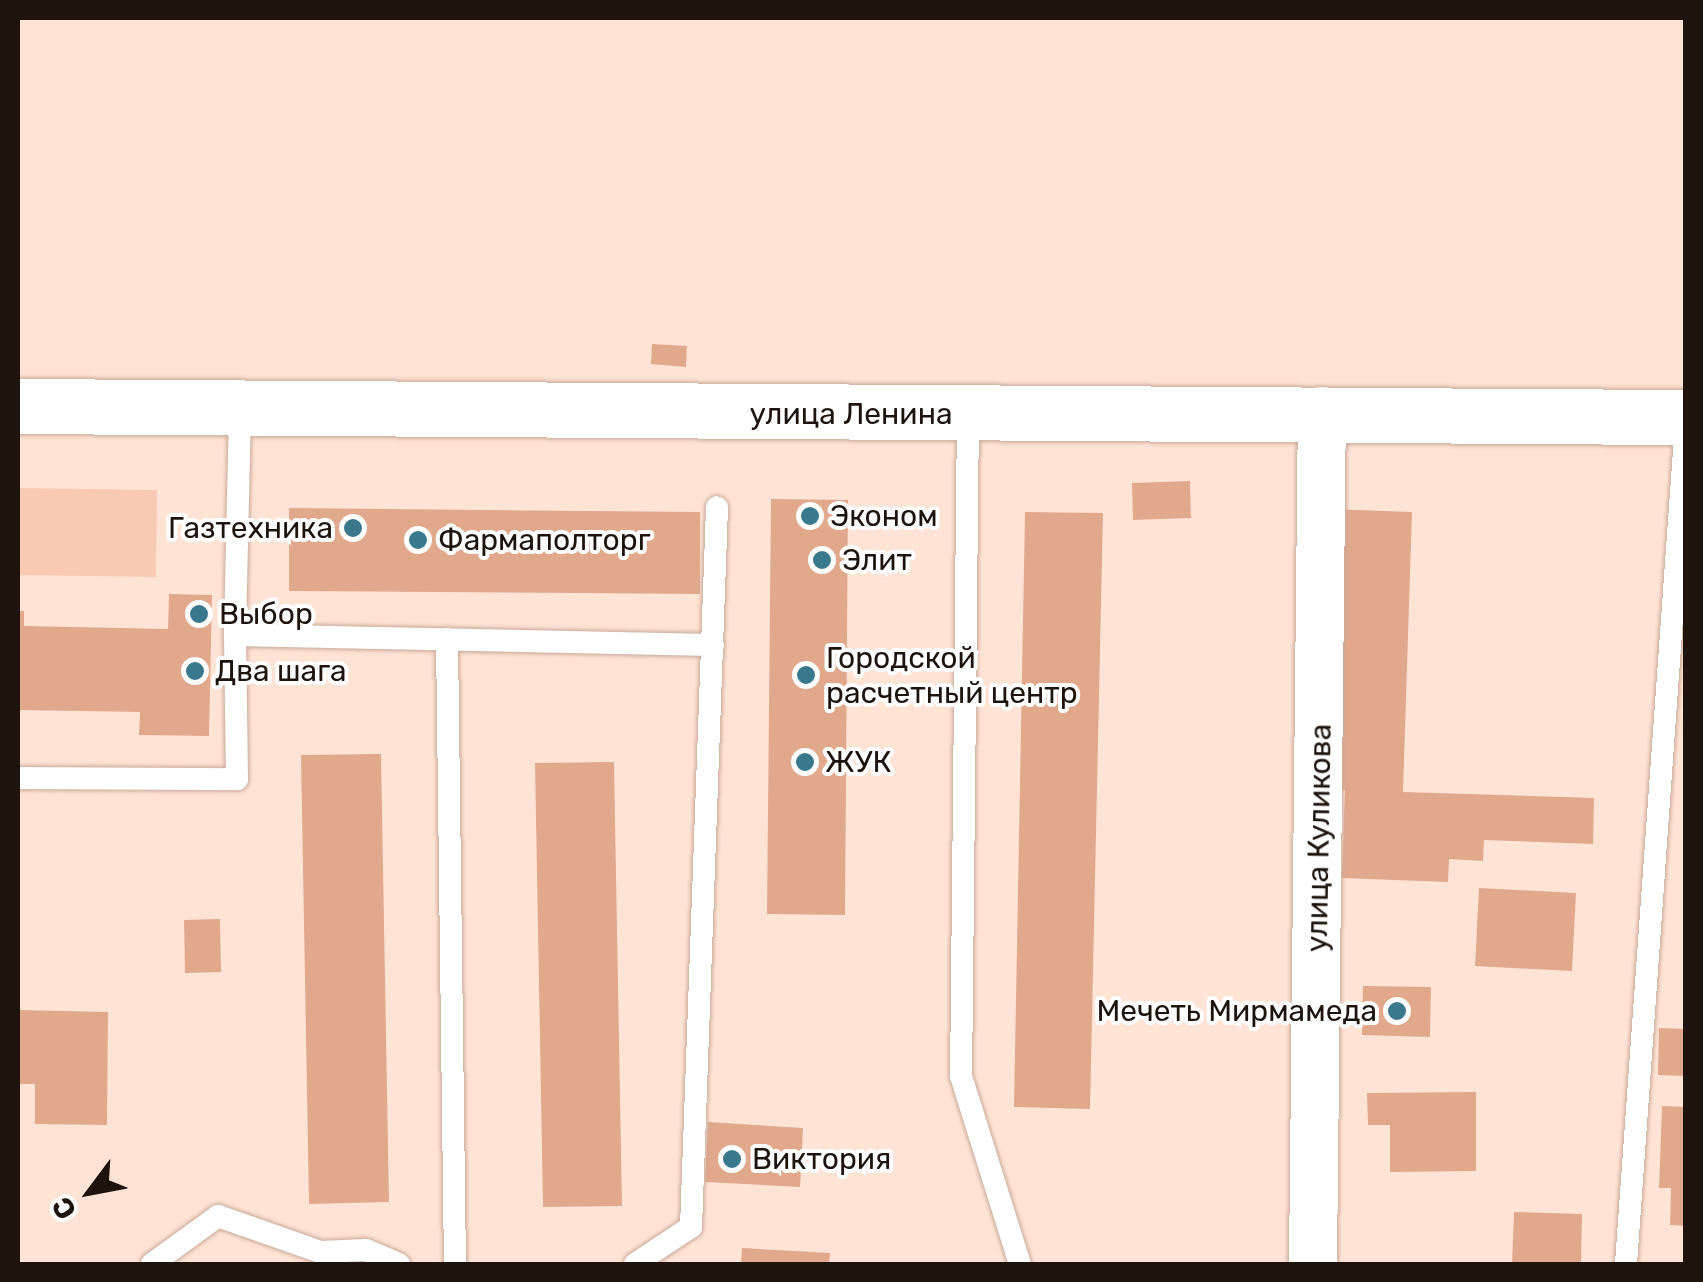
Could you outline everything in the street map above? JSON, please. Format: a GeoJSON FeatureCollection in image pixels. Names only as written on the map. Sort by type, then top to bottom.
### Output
{"type":"FeatureCollection","features":[{"type":"Feature","properties":{"kind":"street","name":"улица Ленина"},"geometry":{"type":"LineString","coordinates":[[18,406],[968,413],[1322,411],[1686,420]]}},
{"type":"Feature","properties":{"kind":"street","name":"улица Куликова"},"geometry":{"type":"LineString","coordinates":[[1313,1264],[1322,411]]}},
{"type":"Feature","properties":{"kind":"lane"},"geometry":{"type":"LineString","coordinates":[[18,778],[237,779],[235,635],[240,410]]}},
{"type":"Feature","properties":{"kind":"lane"},"geometry":{"type":"LineString","coordinates":[[968,413],[962,1076],[1020,1264]]}},
{"type":"Feature","properties":{"kind":"lane"},"geometry":{"type":"LineString","coordinates":[[1626,1264],[1686,420]]}},
{"type":"Feature","properties":{"kind":"lane"},"geometry":{"type":"LineString","coordinates":[[635,1264],[691,1227],[718,507]]}},
{"type":"Feature","properties":{"kind":"lane"},"geometry":{"type":"LineString","coordinates":[[235,635],[713,645]]}},
{"type":"Feature","properties":{"kind":"lane"},"geometry":{"type":"LineString","coordinates":[[446,640],[455,1264]]}},
{"type":"Feature","properties":{"kind":"lane"},"geometry":{"type":"LineString","coordinates":[[152,1264],[218,1216],[321,1252],[366,1250],[399,1264]]}},
{"type":"Feature","properties":{"kind":"shaded area"},"geometry":{"type":"Polygon","coordinates":[[[18,488],[157,490],[156,577],[18,575],[18,488]]]}},
{"type":"Feature","properties":{"kind":"building"},"geometry":{"type":"Polygon","coordinates":[[[652,344],[687,346],[686,367],[651,364],[652,344]]]}},
{"type":"Feature","properties":{"kind":"building"},"geometry":{"type":"Polygon","coordinates":[[[1190,481],[1191,518],[1133,520],[1132,483],[1190,481]]]}},
{"type":"Feature","properties":{"kind":"building"},"geometry":{"type":"Polygon","coordinates":[[[771,499],[848,500],[845,915],[767,914],[771,499]]]}},
{"type":"Feature","properties":{"kind":"building"},"geometry":{"type":"Polygon","coordinates":[[[289,508],[700,512],[700,594],[289,591],[289,508]]]}},
{"type":"Feature","properties":{"kind":"building"},"geometry":{"type":"Polygon","coordinates":[[[1329,509],[1412,512],[1403,792],[1594,798],[1593,844],[1484,840],[1483,861],[1449,859],[1448,882],[1342,878],[1345,790],[1320,789],[1329,509]]]}},
{"type":"Feature","properties":{"kind":"building"},"geometry":{"type":"Polygon","coordinates":[[[1025,512],[1103,513],[1090,1109],[1014,1107],[1025,512]]]}},
{"type":"Feature","properties":{"kind":"building"},"geometry":{"type":"Polygon","coordinates":[[[169,594],[212,595],[209,736],[139,735],[140,712],[18,710],[18,611],[24,611],[24,626],[168,629],[169,594]]]}},
{"type":"Feature","properties":{"kind":"building"},"geometry":{"type":"Polygon","coordinates":[[[381,754],[389,1202],[309,1204],[301,755],[381,754]]]}},
{"type":"Feature","properties":{"kind":"building"},"geometry":{"type":"Polygon","coordinates":[[[614,762],[622,1206],[543,1207],[535,763],[614,762]]]}},
{"type":"Feature","properties":{"kind":"building"},"geometry":{"type":"Polygon","coordinates":[[[1479,888],[1576,893],[1572,971],[1475,966],[1479,888]]]}},
{"type":"Feature","properties":{"kind":"building"},"geometry":{"type":"Polygon","coordinates":[[[220,919],[221,972],[185,973],[184,920],[220,919]]]}},
{"type":"Feature","properties":{"kind":"building","name":"Мечеть Мирмамеда"},"geometry":{"type":"Polygon","coordinates":[[[1363,986],[1431,987],[1430,1037],[1362,1035],[1363,986]]]}},
{"type":"Feature","properties":{"kind":"building"},"geometry":{"type":"Polygon","coordinates":[[[18,1010],[108,1012],[107,1125],[35,1124],[35,1084],[18,1084],[18,1010]]]}},
{"type":"Feature","properties":{"kind":"building"},"geometry":{"type":"Polygon","coordinates":[[[1659,1028],[1686,1029],[1686,1076],[1658,1075],[1659,1028]]]}},
{"type":"Feature","properties":{"kind":"building"},"geometry":{"type":"Polygon","coordinates":[[[1476,1092],[1476,1171],[1390,1172],[1390,1125],[1368,1125],[1367,1093],[1476,1092]]]}},
{"type":"Feature","properties":{"kind":"building"},"geometry":{"type":"Polygon","coordinates":[[[1662,1106],[1686,1107],[1686,1226],[1670,1225],[1671,1188],[1659,1188],[1662,1106]]]}},
{"type":"Feature","properties":{"kind":"building"},"geometry":{"type":"Polygon","coordinates":[[[708,1122],[803,1128],[800,1187],[705,1182],[708,1122]]]}},
{"type":"Feature","properties":{"kind":"building"},"geometry":{"type":"Polygon","coordinates":[[[1514,1212],[1582,1214],[1581,1264],[1512,1264],[1514,1212]]]}},
{"type":"Feature","properties":{"kind":"building"},"geometry":{"type":"Polygon","coordinates":[[[742,1248],[830,1253],[829,1264],[741,1264],[742,1248]]]}},
{"type":"Feature","properties":{"kind":"place","name":"Эконом"},"geometry":{"type":"Point","coordinates":[810,516]}},
{"type":"Feature","properties":{"kind":"place","name":"Газтехника"},"geometry":{"type":"Point","coordinates":[353,528]}},
{"type":"Feature","properties":{"kind":"place","name":"Фармаполторг"},"geometry":{"type":"Point","coordinates":[418,540]}},
{"type":"Feature","properties":{"kind":"place","name":"Элит"},"geometry":{"type":"Point","coordinates":[822,560]}},
{"type":"Feature","properties":{"kind":"place","name":"Выбор"},"geometry":{"type":"Point","coordinates":[199,614]}},
{"type":"Feature","properties":{"kind":"place","name":"Два шага"},"geometry":{"type":"Point","coordinates":[195,671]}},
{"type":"Feature","properties":{"kind":"place","name":"Городской расчетный центр"},"geometry":{"type":"Point","coordinates":[806,675]}},
{"type":"Feature","properties":{"kind":"place","name":"ЖУК"},"geometry":{"type":"Point","coordinates":[805,762]}},
{"type":"Feature","properties":{"kind":"place","name":"Мечеть Мирмамеда"},"geometry":{"type":"Point","coordinates":[1397,1011]}},
{"type":"Feature","properties":{"kind":"place","name":"Виктория"},"geometry":{"type":"Point","coordinates":[732,1159]}}]}
